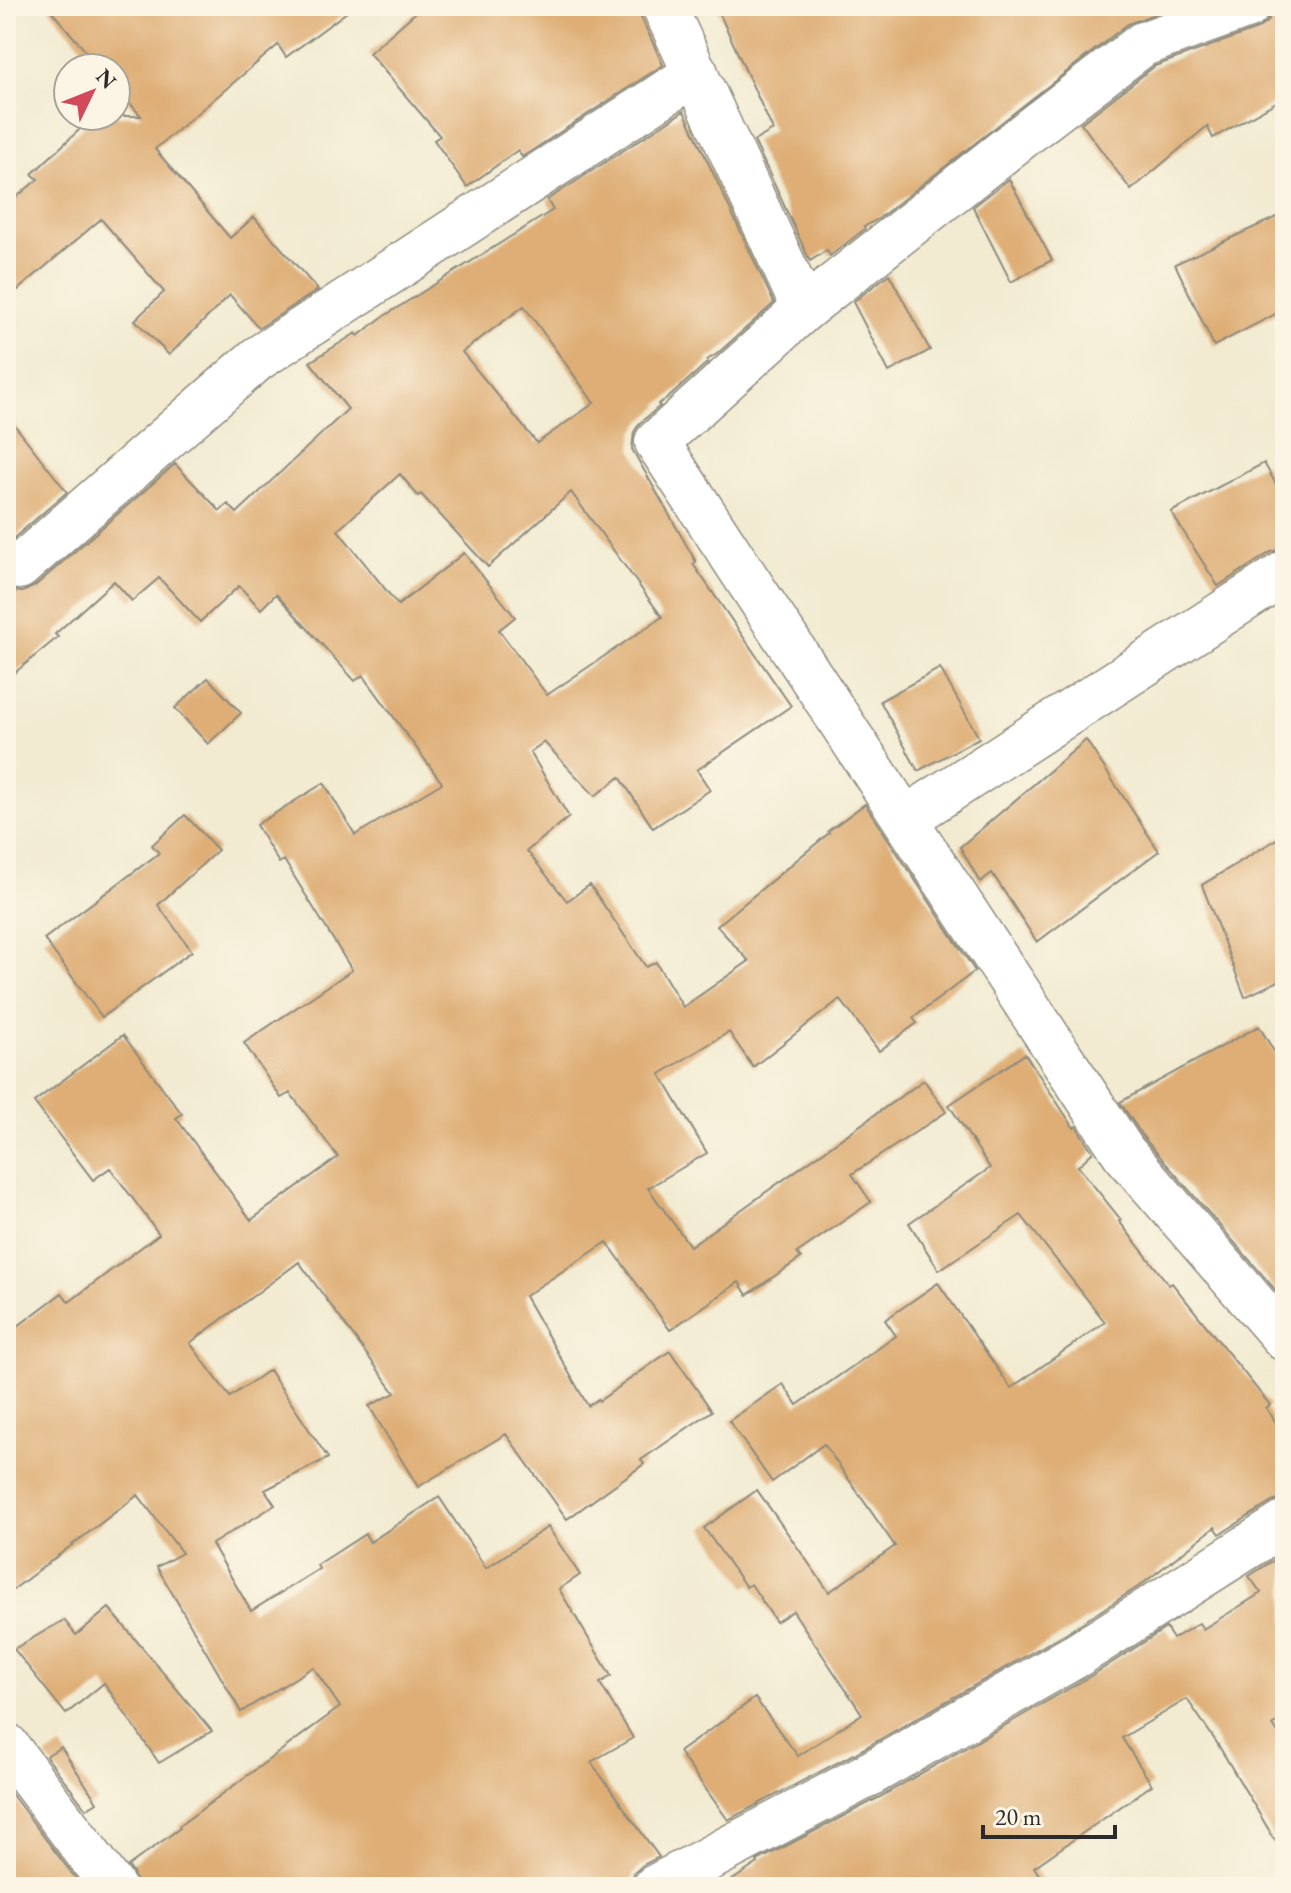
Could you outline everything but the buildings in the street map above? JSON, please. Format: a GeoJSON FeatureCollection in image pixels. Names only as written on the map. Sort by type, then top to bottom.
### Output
{"type":"FeatureCollection","features":[{"type":"Feature","properties":{"kind":"street"},"geometry":{"type":"LineString","coordinates":[[664,6],[804,309]]}},
{"type":"Feature","properties":{"kind":"street"},"geometry":{"type":"LineString","coordinates":[[1248,6],[1143,44],[804,309],[657,442],[1124,1153],[1285,1339]]}},
{"type":"Feature","properties":{"kind":"street"},"geometry":{"type":"LineString","coordinates":[[19,567],[257,359],[696,73]]}},
{"type":"Feature","properties":{"kind":"street"},"geometry":{"type":"LineString","coordinates":[[905,819],[1285,573]]}},
{"type":"Feature","properties":{"kind":"street"},"geometry":{"type":"LineString","coordinates":[[655,1887],[866,1776],[1079,1654],[1285,1523]]}},
{"type":"Feature","properties":{"kind":"street"},"geometry":{"type":"LineString","coordinates":[[6,1745],[113,1887]]}}]}
